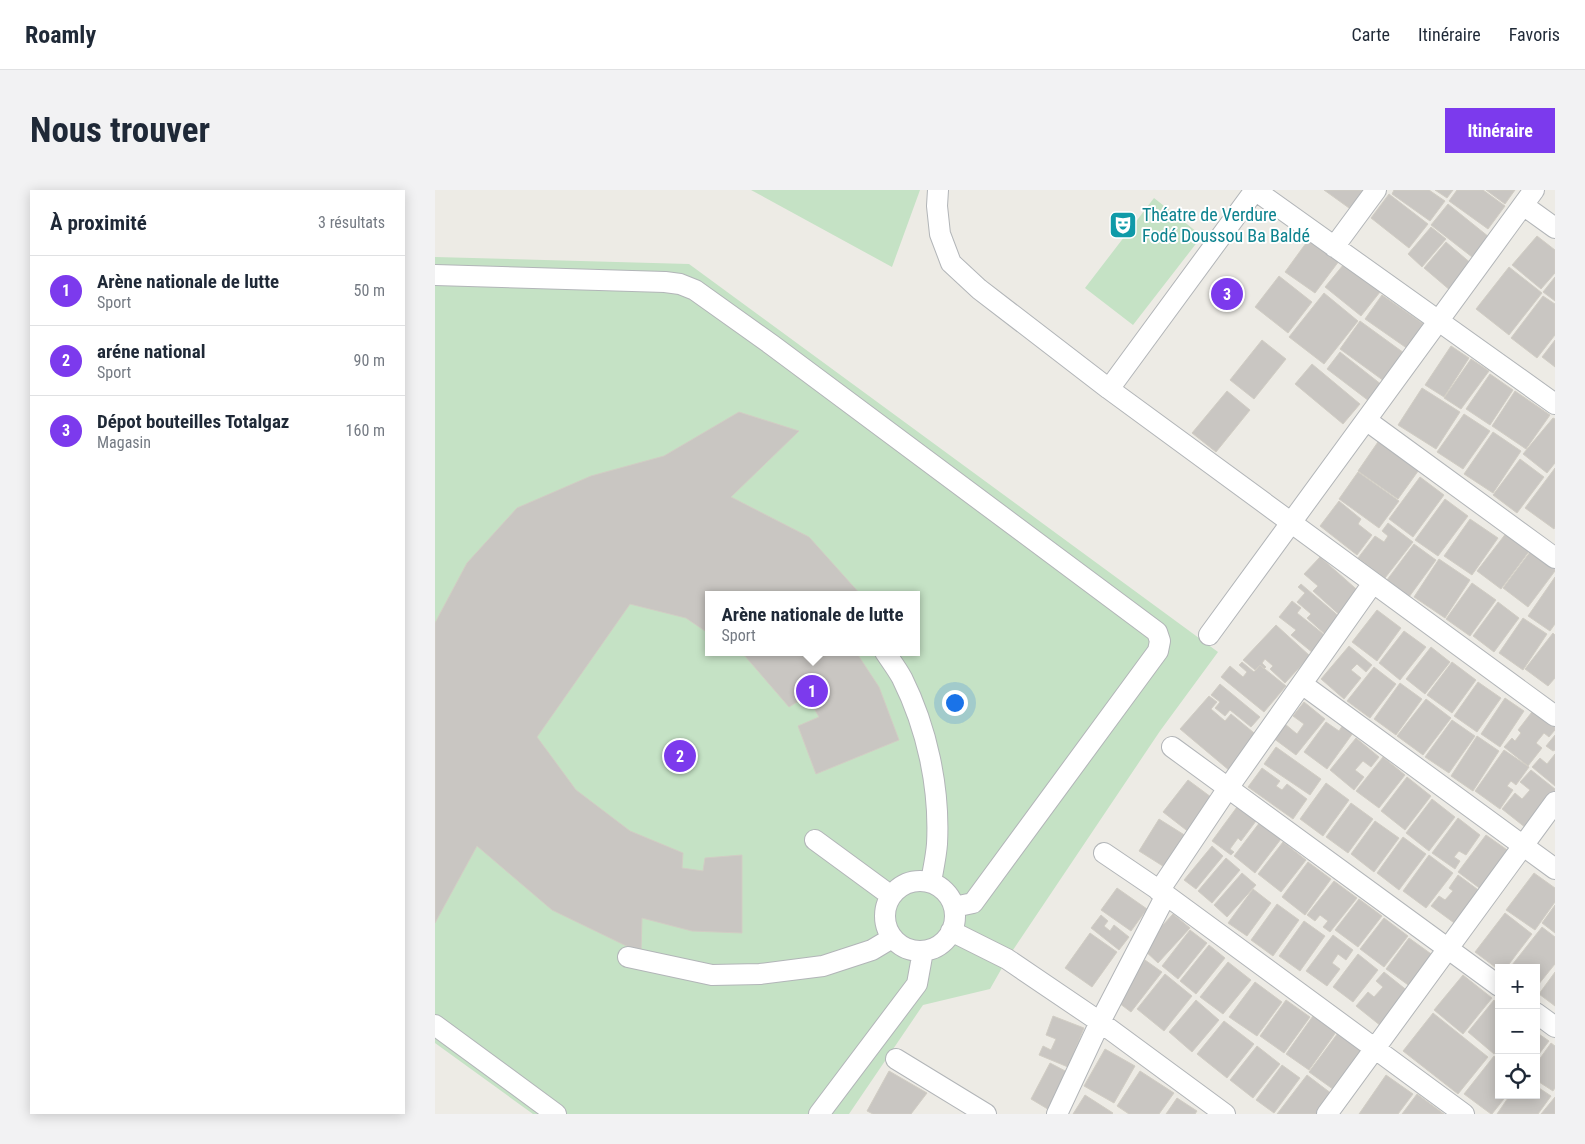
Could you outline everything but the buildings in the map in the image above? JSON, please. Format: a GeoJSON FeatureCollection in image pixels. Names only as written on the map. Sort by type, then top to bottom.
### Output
{"type":"FeatureCollection","features":[{"type":"Feature","properties":{"kind":"street"},"geometry":{"type":"LineString","coordinates":[[938,190],[937,206],[940,234],[951,263],[986,295],[1109,389],[1555,716]]}},
{"type":"Feature","properties":{"kind":"street"},"geometry":{"type":"LineString","coordinates":[[1109,389],[1255,190],[1555,404]]}},
{"type":"Feature","properties":{"kind":"street"},"geometry":{"type":"LineString","coordinates":[[1335,247],[1376,190]]}},
{"type":"Feature","properties":{"kind":"street"},"geometry":{"type":"LineString","coordinates":[[1209,635],[1529,197],[1555,228]]}},
{"type":"Feature","properties":{"kind":"street"},"geometry":{"type":"LineString","coordinates":[[435,275],[665,282],[680,284],[695,290],[1157,632],[1160,642],[1158,651],[1115,712],[973,903],[955,907]]}},
{"type":"Feature","properties":{"kind":"street"},"geometry":{"type":"LineString","coordinates":[[1366,420],[1555,558]]}},
{"type":"Feature","properties":{"kind":"street"},"geometry":{"type":"LineString","coordinates":[[1057,1114],[1163,893],[1228,788],[1373,583]]}},
{"type":"Feature","properties":{"kind":"street"},"geometry":{"type":"LineString","coordinates":[[888,656],[901,677],[920,723],[932,768],[937,844],[931,882]]}},
{"type":"Feature","properties":{"kind":"street"},"geometry":{"type":"LineString","coordinates":[[1302,684],[1555,870]]}},
{"type":"Feature","properties":{"kind":"street"},"geometry":{"type":"LineString","coordinates":[[1172,747],[1495,983]]}},
{"type":"Feature","properties":{"kind":"street"},"geometry":{"type":"LineString","coordinates":[[1327,1114],[1555,802]]}},
{"type":"Feature","properties":{"kind":"street"},"geometry":{"type":"LineString","coordinates":[[815,840],[891,895]]}},
{"type":"Feature","properties":{"kind":"street"},"geometry":{"type":"LineString","coordinates":[[1104,853],[1163,893],[1464,1114]]}},
{"type":"Feature","properties":{"kind":"street"},"geometry":{"type":"LineString","coordinates":[[916,880],[931,882],[944,890],[951,898],[955,907],[955,918],[951,931],[942,944],[933,949],[923,951],[903,947],[892,938],[885,924],[886,904],[891,895],[906,882],[916,880]]}},
{"type":"Feature","properties":{"kind":"street"},"geometry":{"type":"LineString","coordinates":[[951,931],[1007,958],[1100,1022],[1225,1114]]}},
{"type":"Feature","properties":{"kind":"street"},"geometry":{"type":"LineString","coordinates":[[628,958],[712,974],[761,974],[823,966],[872,950],[892,938]]}},
{"type":"Feature","properties":{"kind":"street"},"geometry":{"type":"LineString","coordinates":[[819,1114],[917,984],[923,951]]}},
{"type":"Feature","properties":{"kind":"street"},"geometry":{"type":"LineString","coordinates":[[1540,1016],[1555,1027]]}},
{"type":"Feature","properties":{"kind":"street"},"geometry":{"type":"LineString","coordinates":[[435,1025],[556,1114]]}},
{"type":"Feature","properties":{"kind":"street"},"geometry":{"type":"LineString","coordinates":[[895,1059],[986,1114]]}},
{"type":"Feature","properties":{"kind":"green space"},"geometry":{"type":"Polygon","coordinates":[[[751,190],[920,190],[892,267],[751,190]]]}},
{"type":"Feature","properties":{"kind":"green space"},"geometry":{"type":"Polygon","coordinates":[[[1154,198],[1202,236],[1133,325],[1085,288],[1154,198]]]}},
{"type":"Feature","properties":{"kind":"green space"},"geometry":{"type":"Polygon","coordinates":[[[435,257],[689,264],[1218,652],[1160,731],[1007,959],[990,989],[923,1005],[849,1114],[533,1114],[435,1043],[435,257]]]}},
{"type":"Feature","properties":{"kind":"place","name":"Théatre de Verdure Fodé Doussou Ba Baldé"},"geometry":{"type":"Point","coordinates":[1123,225]}},
{"type":"Feature","properties":{"kind":"place","name":"Dépot bouteilles Totalgaz"},"geometry":{"type":"Point","coordinates":[1227,294]}},
{"type":"Feature","properties":{"kind":"place","name":"Arène nationale de lutte"},"geometry":{"type":"Point","coordinates":[812,691]}},
{"type":"Feature","properties":{"kind":"place","name":"aréne national"},"geometry":{"type":"Point","coordinates":[680,756]}}]}
